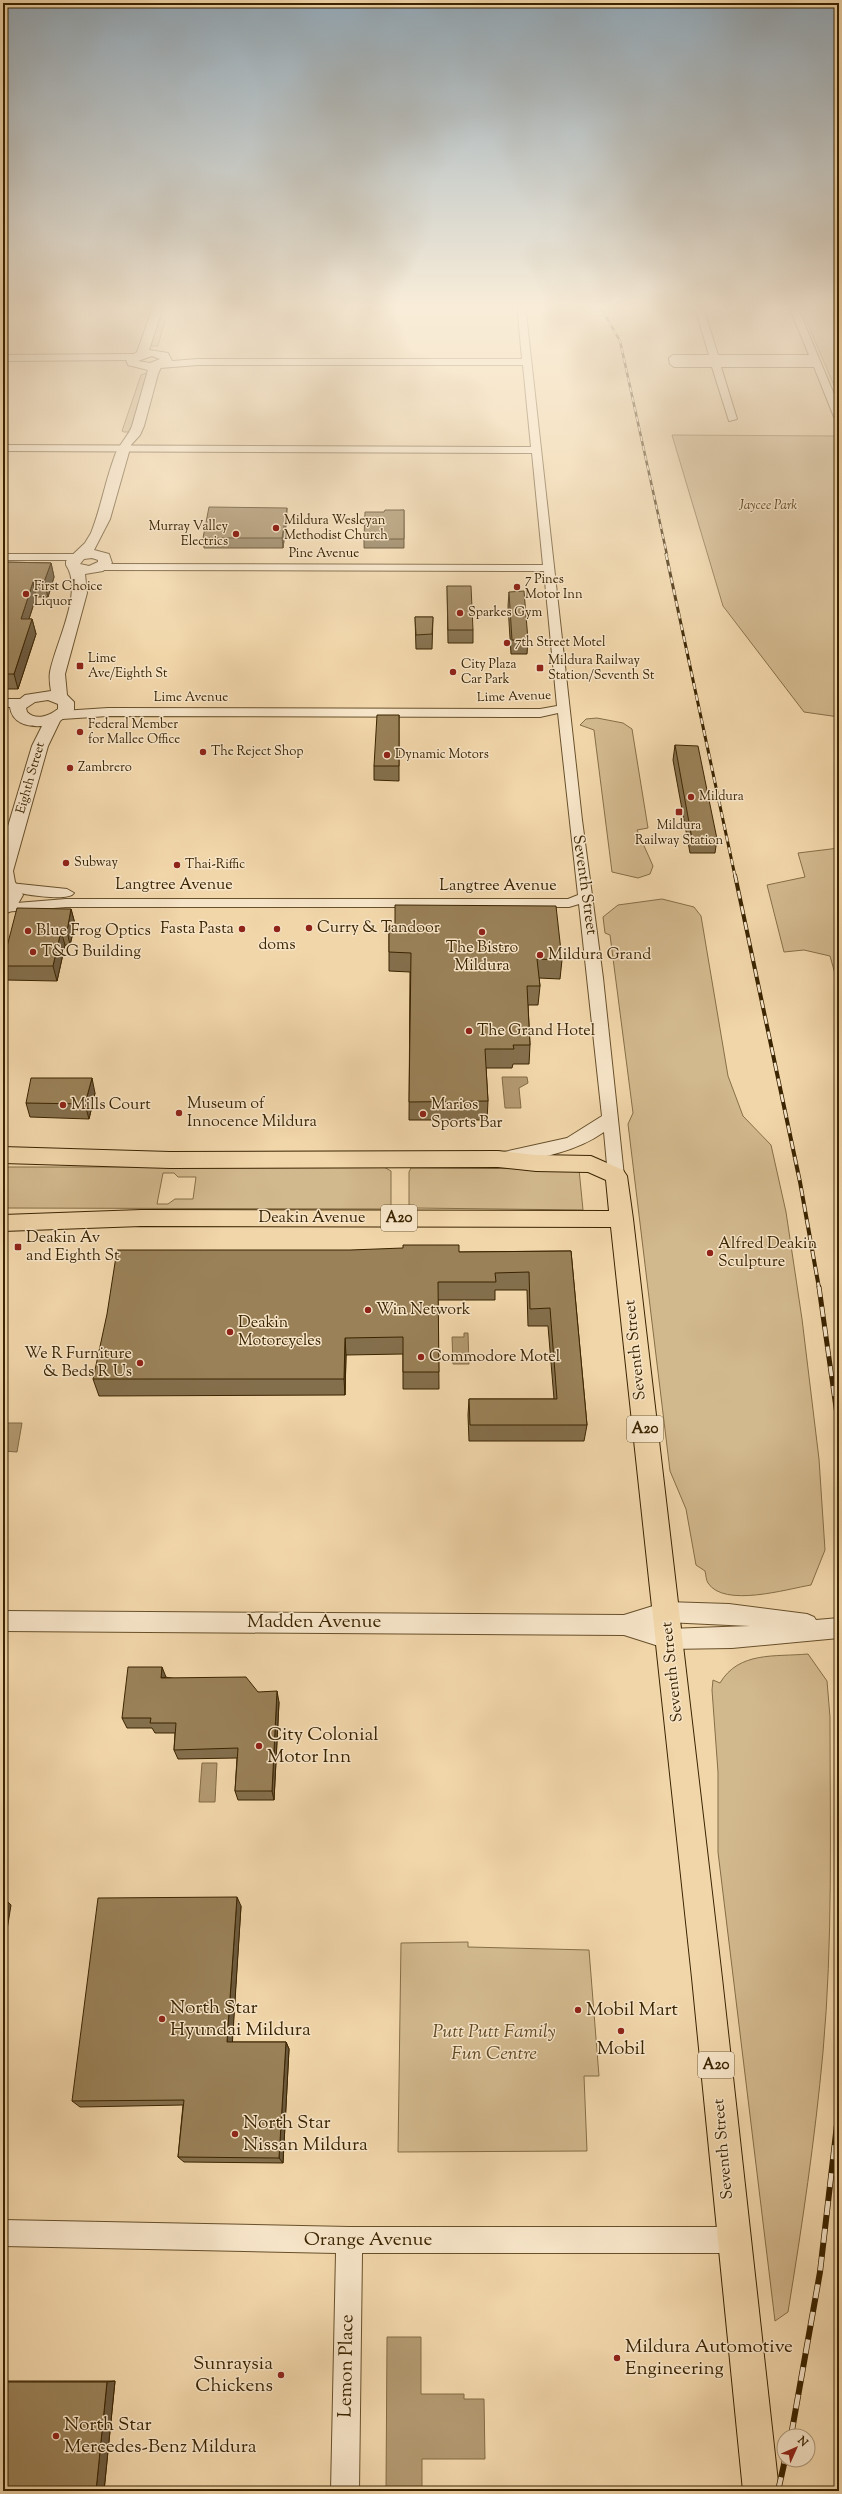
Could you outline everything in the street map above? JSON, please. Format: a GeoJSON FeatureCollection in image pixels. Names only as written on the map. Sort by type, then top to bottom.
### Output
{"type":"FeatureCollection","features":[{"type":"Feature","properties":{"kind":"highway"},"geometry":{"type":"LineString","coordinates":[[3,1155],[178,1160],[498,1159],[542,1164],[590,1164],[616,1176]]}},
{"type":"Feature","properties":{"kind":"highway","name":"Seventh Street"},"geometry":{"type":"LineString","coordinates":[[616,1176],[712,2025],[733,2240],[761,2491]]}},
{"type":"Feature","properties":{"kind":"highway","name":"Deakin Avenue"},"geometry":{"type":"LineString","coordinates":[[3,1223],[141,1218],[622,1219]]}},
{"type":"Feature","properties":{"kind":"street"},"geometry":{"type":"LineString","coordinates":[[80,593],[78,562],[96,538],[124,446],[135,435],[139,420]]}},
{"type":"Feature","properties":{"kind":"street","name":"Seventh Street"},"geometry":{"type":"LineString","coordinates":[[533,420],[585,898],[596,978],[616,1176]]}},
{"type":"Feature","properties":{"kind":"street"},"geometry":{"type":"LineString","coordinates":[[122,428],[120,435],[124,446]]}},
{"type":"Feature","properties":{"kind":"street"},"geometry":{"type":"LineString","coordinates":[[3,442],[124,446]]}},
{"type":"Feature","properties":{"kind":"street"},"geometry":{"type":"LineString","coordinates":[[3,448],[124,446],[536,446]]}},
{"type":"Feature","properties":{"kind":"street"},"geometry":{"type":"LineString","coordinates":[[60,708],[57,674],[80,593],[100,562],[96,538]]}},
{"type":"Feature","properties":{"kind":"street"},"geometry":{"type":"LineString","coordinates":[[3,557],[100,562]]}},
{"type":"Feature","properties":{"kind":"street"},"geometry":{"type":"LineString","coordinates":[[3,567],[78,562]]}},
{"type":"Feature","properties":{"kind":"street","name":"Pine Avenue"},"geometry":{"type":"LineString","coordinates":[[100,562],[549,563]]}},
{"type":"Feature","properties":{"kind":"street"},"geometry":{"type":"LineString","coordinates":[[23,712],[35,696],[57,674]]}},
{"type":"Feature","properties":{"kind":"street"},"geometry":{"type":"LineString","coordinates":[[35,696],[48,694],[60,708]]}},
{"type":"Feature","properties":{"kind":"street"},"geometry":{"type":"LineString","coordinates":[[3,703],[41,722],[60,708]]}},
{"type":"Feature","properties":{"kind":"street","name":"Lime Avenue"},"geometry":{"type":"LineString","coordinates":[[60,708],[108,712],[540,713],[564,708]]}},
{"type":"Feature","properties":{"kind":"street","name":"Eighth Street"},"geometry":{"type":"LineString","coordinates":[[3,909],[10,904],[14,895],[7,885],[4,871],[7,859],[40,746],[60,708]]}},
{"type":"Feature","properties":{"kind":"street"},"geometry":{"type":"LineString","coordinates":[[3,712],[23,712]]}},
{"type":"Feature","properties":{"kind":"street","name":"Eighth Street"},"geometry":{"type":"LineString","coordinates":[[3,835],[29,744],[31,729],[23,712]]}},
{"type":"Feature","properties":{"kind":"street","name":"Langtree Avenue"},"geometry":{"type":"LineString","coordinates":[[7,885],[33,891],[76,893],[567,893],[585,898]]}},
{"type":"Feature","properties":{"kind":"street","name":"Langtree Avenue"},"geometry":{"type":"LineString","coordinates":[[3,909],[66,903],[569,903],[585,898]]}},
{"type":"Feature","properties":{"kind":"street"},"geometry":{"type":"LineString","coordinates":[[498,1159],[570,1144],[589,1136],[610,1118]]}},
{"type":"Feature","properties":{"kind":"street"},"geometry":{"type":"LineString","coordinates":[[667,1625],[729,1614],[839,1628]]}},
{"type":"Feature","properties":{"kind":"street","name":"Madden Avenue"},"geometry":{"type":"LineString","coordinates":[[3,1620],[667,1625]]}},
{"type":"Feature","properties":{"kind":"street"},"geometry":{"type":"LineString","coordinates":[[667,1625],[732,1638],[839,1628]]}},
{"type":"Feature","properties":{"kind":"street","name":"Orange Avenue"},"geometry":{"type":"LineString","coordinates":[[3,2233],[349,2240],[733,2240]]}},
{"type":"Feature","properties":{"kind":"street","name":"Lemon Place"},"geometry":{"type":"LineString","coordinates":[[345,2491],[349,2240]]}},
{"type":"Feature","properties":{"kind":"green space"},"geometry":{"type":"Polygon","coordinates":[[[126,420],[134,420],[131,432],[122,431],[126,420]]]}},
{"type":"Feature","properties":{"kind":"green space","name":"Jaycee Park"},"geometry":{"type":"Polygon","coordinates":[[[672,435],[834,436],[839,446],[839,717],[804,712],[723,606],[672,435]]]}},
{"type":"Feature","properties":{"kind":"green space"},"geometry":{"type":"Polygon","coordinates":[[[597,718],[623,723],[632,729],[648,828],[637,830],[653,866],[650,874],[638,878],[612,872],[594,730],[580,725],[586,719],[597,718]]]}},
{"type":"Feature","properties":{"kind":"green space"},"geometry":{"type":"Polygon","coordinates":[[[839,848],[839,988],[830,956],[804,950],[784,952],[767,885],[805,877],[798,853],[839,848]]]}},
{"type":"Feature","properties":{"kind":"green space"},"geometry":{"type":"Polygon","coordinates":[[[662,899],[694,907],[701,916],[728,1076],[743,1116],[771,1145],[786,1212],[802,1319],[819,1459],[825,1550],[811,1585],[772,1593],[741,1596],[727,1594],[716,1590],[708,1583],[705,1571],[696,1565],[686,1509],[670,1471],[628,1124],[633,1113],[610,935],[605,933],[603,917],[618,905],[662,899]]]}},
{"type":"Feature","properties":{"kind":"green space"},"geometry":{"type":"Polygon","coordinates":[[[3,1167],[384,1167],[391,1171],[391,1206],[385,1209],[3,1208],[3,1167]],[[163,1173],[157,1204],[168,1204],[175,1199],[193,1199],[196,1177],[178,1177],[174,1173],[163,1173]]]}},
{"type":"Feature","properties":{"kind":"green space"},"geometry":{"type":"Polygon","coordinates":[[[411,1168],[579,1169],[583,1210],[414,1208],[409,1205],[409,1172],[411,1168]]]}},
{"type":"Feature","properties":{"kind":"green space"},"geometry":{"type":"Polygon","coordinates":[[[808,1654],[827,1681],[830,1717],[830,1927],[826,2010],[820,2085],[812,2150],[788,2312],[775,2321],[718,1852],[718,1772],[712,1690],[713,1680],[720,1683],[737,1665],[747,1661],[771,1656],[808,1654]]]}},
{"type":"Feature","properties":{"kind":"green space","name":"Putt Putt Family Fun Centre"},"geometry":{"type":"Polygon","coordinates":[[[468,1942],[468,1947],[589,1950],[599,2076],[584,2076],[587,2151],[398,2152],[401,1943],[468,1942]]]}},
{"type":"Feature","properties":{"kind":"shaded area"},"geometry":{"type":"Polygon","coordinates":[[[502,1077],[527,1077],[528,1083],[519,1088],[521,1108],[505,1108],[502,1077]]]}},
{"type":"Feature","properties":{"kind":"shaded area"},"geometry":{"type":"Polygon","coordinates":[[[464,1333],[468,1333],[469,1364],[453,1364],[452,1337],[464,1337],[464,1333]]]}},
{"type":"Feature","properties":{"kind":"shaded area"},"geometry":{"type":"Polygon","coordinates":[[[6,1423],[22,1423],[17,1452],[3,1451],[6,1423]]]}},
{"type":"Feature","properties":{"kind":"shaded area"},"geometry":{"type":"Polygon","coordinates":[[[202,1763],[217,1763],[215,1802],[199,1802],[202,1763]]]}},
{"type":"Feature","properties":{"kind":"shaded area"},"geometry":{"type":"Polygon","coordinates":[[[387,2337],[421,2337],[421,2394],[464,2394],[464,2399],[484,2399],[485,2459],[422,2459],[422,2491],[386,2491],[387,2337]]]}},
{"type":"Feature","properties":{"kind":"building"},"geometry":{"type":"Polygon","coordinates":[[[209,507],[287,508],[282,538],[203,538],[209,507]]]}},
{"type":"Feature","properties":{"kind":"building"},"geometry":{"type":"Polygon","coordinates":[[[385,510],[404,510],[404,539],[364,539],[365,512],[384,512],[385,510]]]}},
{"type":"Feature","properties":{"kind":"building"},"geometry":{"type":"Polygon","coordinates":[[[3,562],[51,563],[44,582],[33,582],[21,619],[32,619],[14,674],[3,674],[3,562]]]}},
{"type":"Feature","properties":{"kind":"building"},"geometry":{"type":"Polygon","coordinates":[[[447,586],[471,586],[473,630],[448,630],[447,586]]]}},
{"type":"Feature","properties":{"kind":"building"},"geometry":{"type":"Polygon","coordinates":[[[524,591],[528,640],[512,640],[509,592],[524,591]]]}},
{"type":"Feature","properties":{"kind":"building"},"geometry":{"type":"Polygon","coordinates":[[[415,617],[433,617],[432,634],[416,635],[415,617]]]}},
{"type":"Feature","properties":{"kind":"building","name":"Dynamic Motors"},"geometry":{"type":"Polygon","coordinates":[[[377,715],[399,715],[399,766],[374,766],[377,715]]]}},
{"type":"Feature","properties":{"kind":"building","name":"Mildura"},"geometry":{"type":"Polygon","coordinates":[[[675,745],[698,746],[717,839],[692,839],[675,745]]]}},
{"type":"Feature","properties":{"kind":"building","name":"The Grand Hotel"},"geometry":{"type":"Polygon","coordinates":[[[395,905],[556,906],[562,960],[537,959],[540,986],[527,986],[530,1045],[513,1045],[514,1049],[485,1049],[488,1101],[409,1102],[411,953],[389,952],[389,926],[395,925],[395,905]]]}},
{"type":"Feature","properties":{"kind":"building"},"geometry":{"type":"Polygon","coordinates":[[[17,908],[71,909],[67,931],[61,931],[53,966],[3,966],[17,908]]]}},
{"type":"Feature","properties":{"kind":"building"},"geometry":{"type":"Polygon","coordinates":[[[31,1078],[92,1078],[85,1104],[26,1103],[31,1078]]]}},
{"type":"Feature","properties":{"kind":"building"},"geometry":{"type":"Polygon","coordinates":[[[403,1245],[459,1245],[459,1252],[571,1251],[587,1425],[470,1425],[469,1399],[557,1399],[550,1308],[530,1309],[529,1272],[495,1273],[496,1282],[438,1282],[439,1372],[403,1372],[403,1337],[345,1338],[344,1379],[93,1379],[107,1314],[117,1250],[350,1250],[403,1248],[403,1245]]]}},
{"type":"Feature","properties":{"kind":"building","name":"City Colonial Motor Inn"},"geometry":{"type":"Polygon","coordinates":[[[128,1667],[162,1667],[161,1678],[246,1677],[258,1692],[277,1691],[272,1791],[235,1791],[238,1748],[174,1750],[176,1723],[150,1723],[151,1718],[122,1718],[128,1667]]]}},
{"type":"Feature","properties":{"kind":"building","name":"North Star Hyundai Mildura"},"geometry":{"type":"Polygon","coordinates":[[[237,1897],[227,2042],[286,2042],[279,2158],[178,2157],[184,2100],[72,2101],[98,1898],[237,1897]]]}},
{"type":"Feature","properties":{"kind":"building","name":"North Star Mercedes-Benz Mildura"},"geometry":{"type":"Polygon","coordinates":[[[3,2382],[107,2382],[96,2491],[3,2491],[3,2382]]]}},
{"type":"Feature","properties":{"kind":"railway"},"geometry":{"type":"LineString","coordinates":[[637,420],[667,555]]}},
{"type":"Feature","properties":{"kind":"railway"},"geometry":{"type":"LineString","coordinates":[[666,554],[735,876]]}},
{"type":"Feature","properties":{"kind":"railway"},"geometry":{"type":"LineString","coordinates":[[735,875],[800,1182],[819,1288]]}},
{"type":"Feature","properties":{"kind":"railway"},"geometry":{"type":"LineString","coordinates":[[819,1287],[839,1429]]}},
{"type":"Feature","properties":{"kind":"railway"},"geometry":{"type":"LineString","coordinates":[[792,2428],[820,2272],[839,2107]]}},
{"type":"Feature","properties":{"kind":"railway"},"geometry":{"type":"LineString","coordinates":[[778,2491],[783,2468]]}},
{"type":"Feature","properties":{"kind":"place","name":"Mildura Wesleyan Methodist Church"},"geometry":{"type":"Point","coordinates":[276,528]}},
{"type":"Feature","properties":{"kind":"place","name":"Murray Valley Electrics"},"geometry":{"type":"Point","coordinates":[236,534]}},
{"type":"Feature","properties":{"kind":"place","name":"7 Pines Motor Inn"},"geometry":{"type":"Point","coordinates":[517,587]}},
{"type":"Feature","properties":{"kind":"place","name":"First Choice Liquor"},"geometry":{"type":"Point","coordinates":[26,594]}},
{"type":"Feature","properties":{"kind":"place","name":"Sparkes Gym"},"geometry":{"type":"Point","coordinates":[460,613]}},
{"type":"Feature","properties":{"kind":"place","name":"7th Street Motel"},"geometry":{"type":"Point","coordinates":[507,643]}},
{"type":"Feature","properties":{"kind":"place","name":"Lime Ave/Eighth St"},"geometry":{"type":"Point","coordinates":[80,666]}},
{"type":"Feature","properties":{"kind":"place","name":"Mildura Railway Station/Seventh St"},"geometry":{"type":"Point","coordinates":[540,668]}},
{"type":"Feature","properties":{"kind":"place","name":"City Plaza Car Park"},"geometry":{"type":"Point","coordinates":[453,672]}},
{"type":"Feature","properties":{"kind":"place","name":"Federal Member for Mallee Office"},"geometry":{"type":"Point","coordinates":[80,732]}},
{"type":"Feature","properties":{"kind":"place","name":"The Reject Shop"},"geometry":{"type":"Point","coordinates":[203,752]}},
{"type":"Feature","properties":{"kind":"place","name":"Dynamic Motors"},"geometry":{"type":"Point","coordinates":[387,755]}},
{"type":"Feature","properties":{"kind":"place","name":"Zambrero"},"geometry":{"type":"Point","coordinates":[70,768]}},
{"type":"Feature","properties":{"kind":"place","name":"Mildura"},"geometry":{"type":"Point","coordinates":[691,797]}},
{"type":"Feature","properties":{"kind":"place","name":"Mildura Railway Station"},"geometry":{"type":"Point","coordinates":[679,812]}},
{"type":"Feature","properties":{"kind":"place","name":"Subway"},"geometry":{"type":"Point","coordinates":[66,863]}},
{"type":"Feature","properties":{"kind":"place","name":"Thai-Riffic"},"geometry":{"type":"Point","coordinates":[177,865]}},
{"type":"Feature","properties":{"kind":"place","name":"Curry & Tandoor"},"geometry":{"type":"Point","coordinates":[309,928]}},
{"type":"Feature","properties":{"kind":"place","name":"Fasta Pasta"},"geometry":{"type":"Point","coordinates":[242,929]}},
{"type":"Feature","properties":{"kind":"place","name":"doms"},"geometry":{"type":"Point","coordinates":[277,929]}},
{"type":"Feature","properties":{"kind":"place","name":"Blue Frog Optics"},"geometry":{"type":"Point","coordinates":[28,931]}},
{"type":"Feature","properties":{"kind":"place","name":"The Bistro Mildura"},"geometry":{"type":"Point","coordinates":[482,932]}},
{"type":"Feature","properties":{"kind":"place","name":"T&G Building"},"geometry":{"type":"Point","coordinates":[33,952]}},
{"type":"Feature","properties":{"kind":"place","name":"Mildura Grand"},"geometry":{"type":"Point","coordinates":[540,955]}},
{"type":"Feature","properties":{"kind":"place","name":"The Grand Hotel"},"geometry":{"type":"Point","coordinates":[469,1031]}},
{"type":"Feature","properties":{"kind":"place","name":"Mills Court"},"geometry":{"type":"Point","coordinates":[63,1105]}},
{"type":"Feature","properties":{"kind":"place","name":"Museum of Innocence Mildura"},"geometry":{"type":"Point","coordinates":[179,1113]}},
{"type":"Feature","properties":{"kind":"place","name":"Marios Sports Bar"},"geometry":{"type":"Point","coordinates":[423,1114]}},
{"type":"Feature","properties":{"kind":"place","name":"Deakin Av and Eighth St"},"geometry":{"type":"Point","coordinates":[18,1247]}},
{"type":"Feature","properties":{"kind":"place","name":"Alfred Deakin Sculpture"},"geometry":{"type":"Point","coordinates":[710,1253]}},
{"type":"Feature","properties":{"kind":"place","name":"Win Network"},"geometry":{"type":"Point","coordinates":[368,1310]}},
{"type":"Feature","properties":{"kind":"place","name":"Deakin Motorcycles"},"geometry":{"type":"Point","coordinates":[230,1332]}},
{"type":"Feature","properties":{"kind":"place","name":"Commodore Motel"},"geometry":{"type":"Point","coordinates":[421,1357]}},
{"type":"Feature","properties":{"kind":"place","name":"We R Furniture & Beds R Us"},"geometry":{"type":"Point","coordinates":[140,1363]}},
{"type":"Feature","properties":{"kind":"place","name":"City Colonial Motor Inn"},"geometry":{"type":"Point","coordinates":[259,1746]}},
{"type":"Feature","properties":{"kind":"place","name":"Mobil Mart"},"geometry":{"type":"Point","coordinates":[578,2010]}},
{"type":"Feature","properties":{"kind":"place","name":"North Star Hyundai Mildura"},"geometry":{"type":"Point","coordinates":[162,2019]}},
{"type":"Feature","properties":{"kind":"place","name":"Mobil"},"geometry":{"type":"Point","coordinates":[621,2031]}},
{"type":"Feature","properties":{"kind":"place","name":"North Star Nissan Mildura"},"geometry":{"type":"Point","coordinates":[235,2134]}},
{"type":"Feature","properties":{"kind":"place","name":"Mildura Automotive Engineering"},"geometry":{"type":"Point","coordinates":[617,2358]}},
{"type":"Feature","properties":{"kind":"place","name":"Sunraysia Chickens"},"geometry":{"type":"Point","coordinates":[281,2375]}},
{"type":"Feature","properties":{"kind":"place","name":"North Star Mercedes-Benz Mildura"},"geometry":{"type":"Point","coordinates":[56,2436]}}]}
